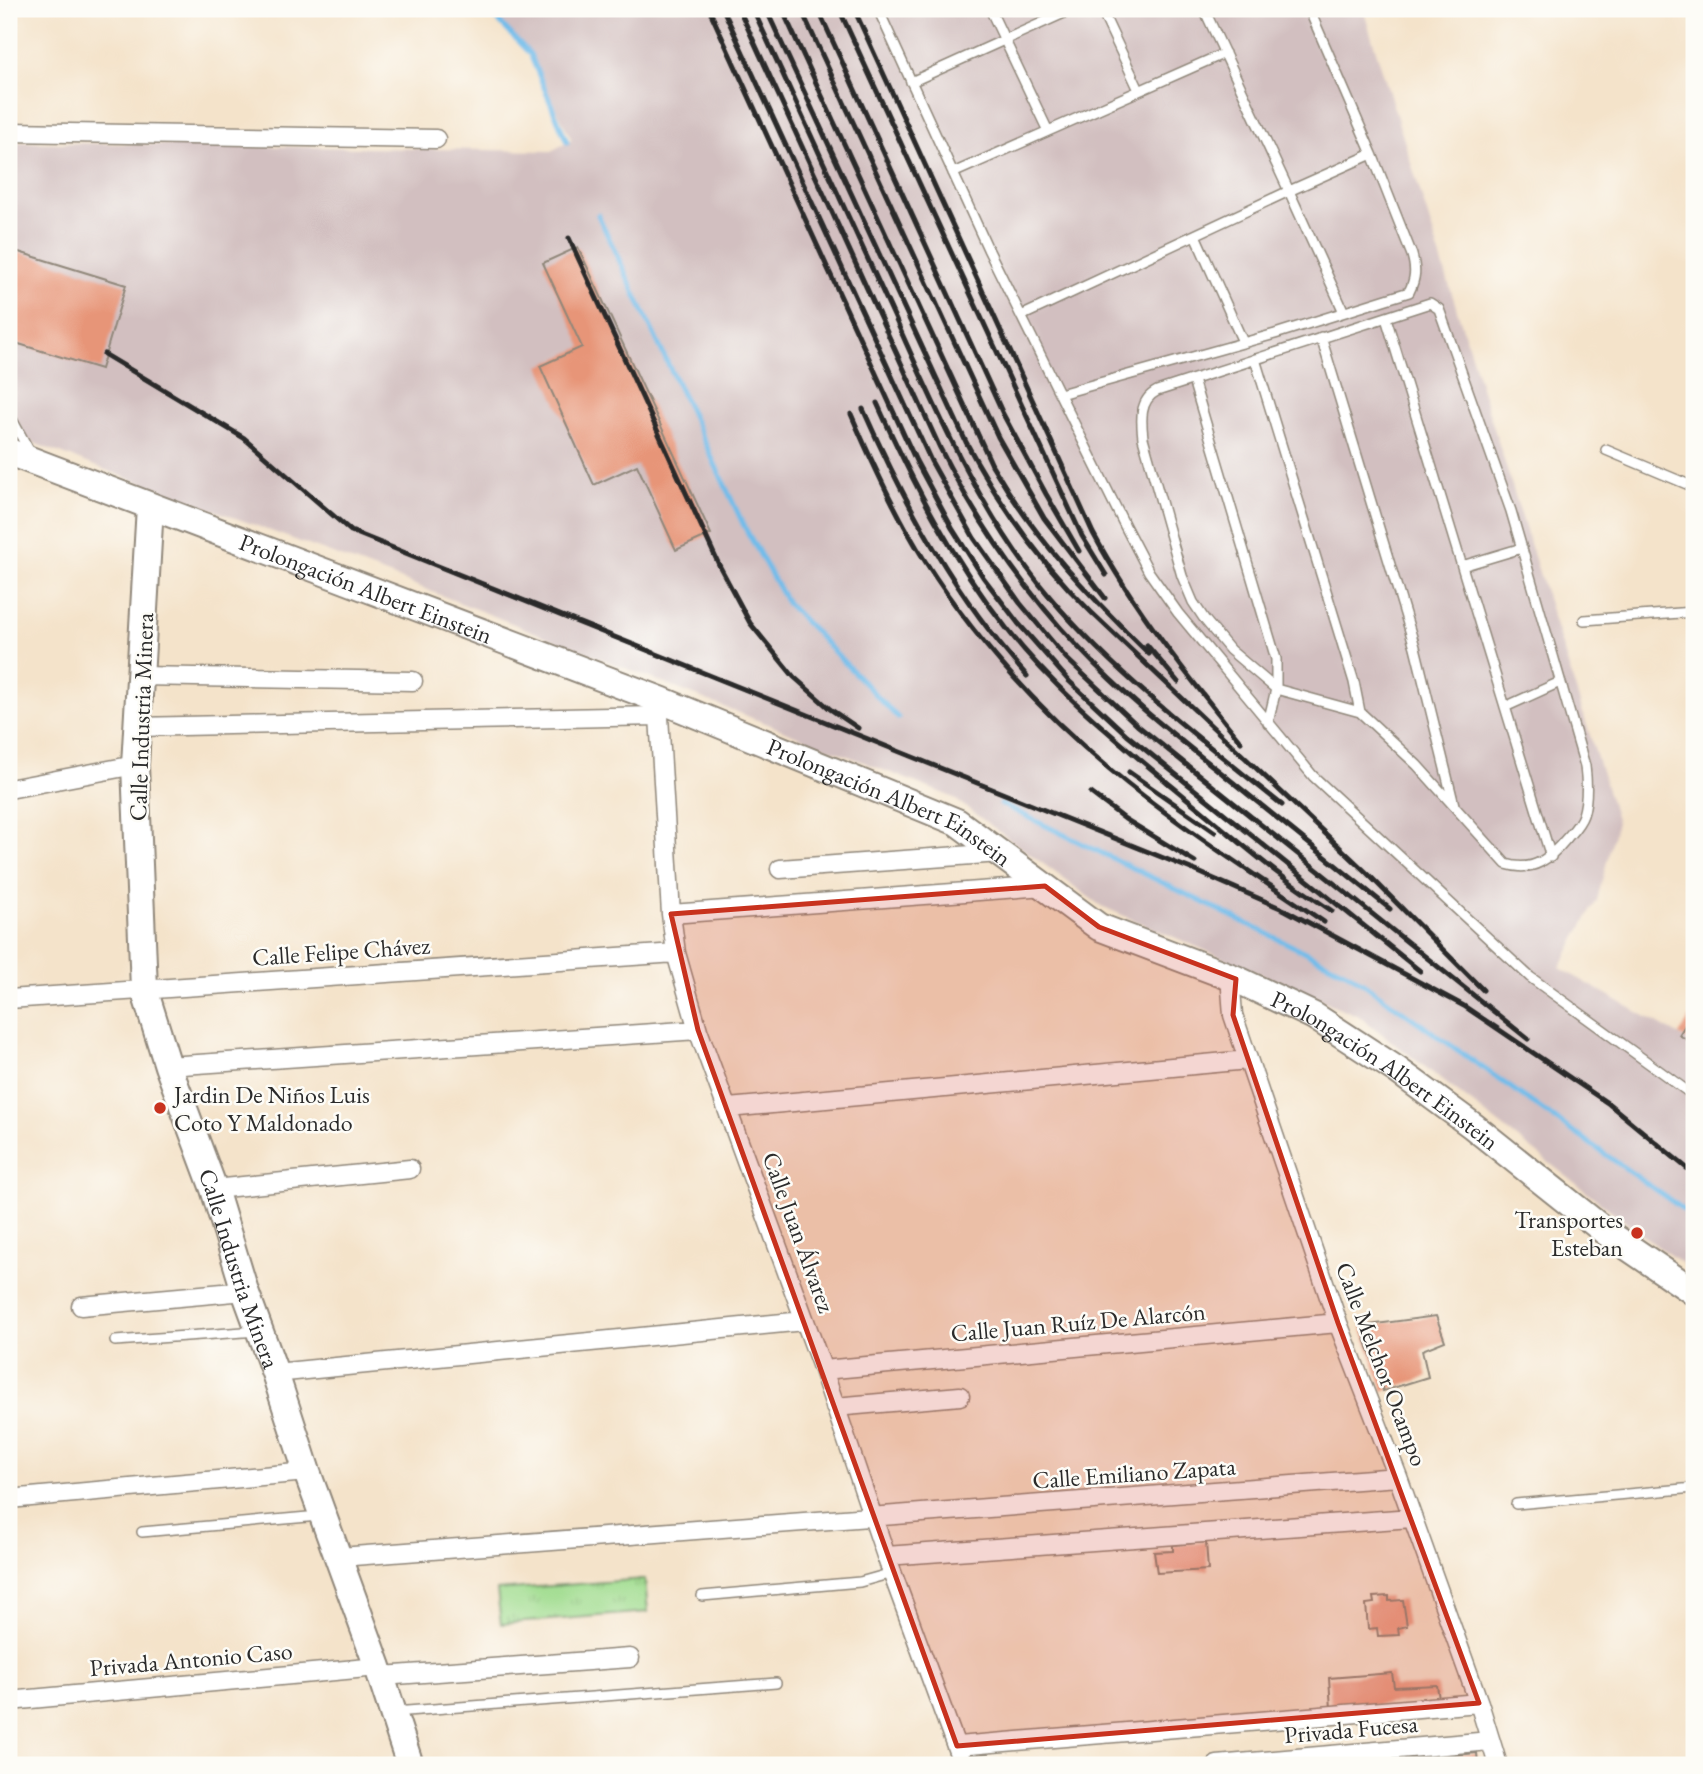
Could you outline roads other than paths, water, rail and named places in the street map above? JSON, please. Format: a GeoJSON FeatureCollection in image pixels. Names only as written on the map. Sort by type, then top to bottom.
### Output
{"type":"FeatureCollection","features":[{"type":"Feature","properties":{"kind":"main road","name":"Prolongación Albert Einstein"},"geometry":{"type":"LineString","coordinates":[[9,452],[957,821],[1099,927],[1236,979],[1314,1016],[1397,1070],[1473,1126],[1606,1233],[1694,1292]]}},
{"type":"Feature","properties":{"kind":"main road","name":"Calle Industria Minera"},"geometry":{"type":"LineString","coordinates":[[150,506],[135,765],[144,989],[168,1066],[214,1189],[245,1292],[307,1472],[340,1557],[410,1765]]}},
{"type":"Feature","properties":{"kind":"street"},"geometry":{"type":"LineString","coordinates":[[9,132],[436,139]]}},
{"type":"Feature","properties":{"kind":"street"},"geometry":{"type":"LineString","coordinates":[[140,676],[413,681]]}},
{"type":"Feature","properties":{"kind":"street"},"geometry":{"type":"LineString","coordinates":[[136,727],[661,708]]}},
{"type":"Feature","properties":{"kind":"street","name":"Calle Juan Álvarez"},"geometry":{"type":"LineString","coordinates":[[661,708],[671,914],[676,953],[698,1030],[729,1108],[823,1370],[889,1565],[963,1765]]}},
{"type":"Feature","properties":{"kind":"street"},"geometry":{"type":"LineString","coordinates":[[9,789],[135,765]]}},
{"type":"Feature","properties":{"kind":"street"},"geometry":{"type":"LineString","coordinates":[[780,869],[1001,853]]}},
{"type":"Feature","properties":{"kind":"street"},"geometry":{"type":"LineString","coordinates":[[671,914],[1045,886]]}},
{"type":"Feature","properties":{"kind":"street","name":"Calle Felipe Chávez"},"geometry":{"type":"LineString","coordinates":[[9,999],[676,953]]}},
{"type":"Feature","properties":{"kind":"street","name":"Calle Melchor Ocampo"},"geometry":{"type":"LineString","coordinates":[[1236,979],[1231,989],[1231,1005],[1248,1060],[1338,1323],[1398,1477],[1479,1703],[1498,1765]]}},
{"type":"Feature","properties":{"kind":"street"},"geometry":{"type":"LineString","coordinates":[[168,1066],[698,1030]]}},
{"type":"Feature","properties":{"kind":"street"},"geometry":{"type":"LineString","coordinates":[[729,1108],[1248,1060]]}},
{"type":"Feature","properties":{"kind":"street"},"geometry":{"type":"LineString","coordinates":[[214,1189],[410,1169]]}},
{"type":"Feature","properties":{"kind":"street"},"geometry":{"type":"LineString","coordinates":[[81,1306],[245,1292]]}},
{"type":"Feature","properties":{"kind":"street"},"geometry":{"type":"LineString","coordinates":[[275,1373],[804,1321]]}},
{"type":"Feature","properties":{"kind":"street","name":"Calle Juan Ruíz De Alarcón"},"geometry":{"type":"LineString","coordinates":[[823,1370],[1338,1323]]}},
{"type":"Feature","properties":{"kind":"street"},"geometry":{"type":"LineString","coordinates":[[835,1407],[960,1396]]}},
{"type":"Feature","properties":{"kind":"street"},"geometry":{"type":"LineString","coordinates":[[9,1499],[307,1472]]}},
{"type":"Feature","properties":{"kind":"street","name":"Calle Emiliano Zapata"},"geometry":{"type":"LineString","coordinates":[[340,1557],[1398,1477]]}},
{"type":"Feature","properties":{"kind":"street"},"geometry":{"type":"LineString","coordinates":[[889,1565],[1412,1518]]}},
{"type":"Feature","properties":{"kind":"street","name":"Privada Antonio Caso"},"geometry":{"type":"LineString","coordinates":[[9,1701],[380,1672],[630,1658]]}},
{"type":"Feature","properties":{"kind":"street"},"geometry":{"type":"LineString","coordinates":[[957,1746],[1479,1703]]}},
{"type":"Feature","properties":{"kind":"street","name":"Privada Fucesa"},"geometry":{"type":"LineString","coordinates":[[1217,1765],[1490,1741]]}},
{"type":"Feature","properties":{"kind":"lane"},"geometry":{"type":"LineString","coordinates":[[878,9],[1021,316],[1149,572],[1178,614],[1312,776],[1530,977],[1694,1096]]}},
{"type":"Feature","properties":{"kind":"lane"},"geometry":{"type":"LineString","coordinates":[[990,9],[1048,131]]}},
{"type":"Feature","properties":{"kind":"lane"},"geometry":{"type":"LineString","coordinates":[[911,82],[1060,11],[1073,9]]}},
{"type":"Feature","properties":{"kind":"lane"},"geometry":{"type":"LineString","coordinates":[[1101,9],[1139,90]]}},
{"type":"Feature","properties":{"kind":"lane"},"geometry":{"type":"LineString","coordinates":[[1204,9],[1344,312]]}},
{"type":"Feature","properties":{"kind":"lane"},"geometry":{"type":"LineString","coordinates":[[1060,394],[1409,292],[1415,280],[1412,255],[1308,9]]}},
{"type":"Feature","properties":{"kind":"lane"},"geometry":{"type":"LineString","coordinates":[[953,173],[1225,53]]}},
{"type":"Feature","properties":{"kind":"lane"},"geometry":{"type":"LineString","coordinates":[[1021,316],[1372,155]]}},
{"type":"Feature","properties":{"kind":"lane"},"geometry":{"type":"LineString","coordinates":[[1195,235],[1243,342]]}},
{"type":"Feature","properties":{"kind":"lane"},"geometry":{"type":"LineString","coordinates":[[1430,303],[1439,309],[1507,499],[1585,766],[1586,804],[1582,820],[1550,857],[1539,864],[1529,867],[1506,864],[1417,765],[1360,712],[1276,690],[1230,650],[1193,602],[1182,576],[1143,438],[1141,415],[1148,397],[1164,388],[1321,337],[1430,303]]}},
{"type":"Feature","properties":{"kind":"lane"},"geometry":{"type":"LineString","coordinates":[[1386,318],[1550,857]]}},
{"type":"Feature","properties":{"kind":"lane"},"geometry":{"type":"LineString","coordinates":[[1321,337],[1415,647],[1455,807]]}},
{"type":"Feature","properties":{"kind":"lane"},"geometry":{"type":"LineString","coordinates":[[1255,359],[1354,682],[1360,712]]}},
{"type":"Feature","properties":{"kind":"lane"},"geometry":{"type":"LineString","coordinates":[[1193,380],[1274,650],[1277,665],[1276,690],[1268,723]]}},
{"type":"Feature","properties":{"kind":"lane"},"geometry":{"type":"LineString","coordinates":[[9,414],[35,462]]}},
{"type":"Feature","properties":{"kind":"lane"},"geometry":{"type":"LineString","coordinates":[[1606,450],[1694,487]]}},
{"type":"Feature","properties":{"kind":"lane"},"geometry":{"type":"LineString","coordinates":[[1462,566],[1522,548]]}},
{"type":"Feature","properties":{"kind":"lane"},"geometry":{"type":"LineString","coordinates":[[1584,620],[1694,612]]}},
{"type":"Feature","properties":{"kind":"lane"},"geometry":{"type":"LineString","coordinates":[[1505,707],[1560,682]]}},
{"type":"Feature","properties":{"kind":"lane"},"geometry":{"type":"LineString","coordinates":[[115,1342],[259,1331]]}},
{"type":"Feature","properties":{"kind":"lane"},"geometry":{"type":"LineString","coordinates":[[1516,1504],[1694,1488]]}},
{"type":"Feature","properties":{"kind":"lane"},"geometry":{"type":"LineString","coordinates":[[142,1532],[324,1516]]}},
{"type":"Feature","properties":{"kind":"lane"},"geometry":{"type":"LineString","coordinates":[[702,1596],[860,1582],[889,1565]]}},
{"type":"Feature","properties":{"kind":"lane"},"geometry":{"type":"LineString","coordinates":[[393,1712],[776,1683]]}},
{"type":"Feature","properties":{"kind":"waterway"},"geometry":{"type":"LineString","coordinates":[[487,9],[530,54],[567,142]]}},
{"type":"Feature","properties":{"kind":"waterway"},"geometry":{"type":"LineString","coordinates":[[598,215],[744,526],[787,603],[898,718]]}},
{"type":"Feature","properties":{"kind":"waterway"},"geometry":{"type":"LineString","coordinates":[[1001,804],[1350,974],[1694,1217]]}},
{"type":"Feature","properties":{"kind":"railway"},"geometry":{"type":"LineString","coordinates":[[709,9],[916,461],[952,528],[983,577],[1018,623],[1069,681],[1127,735],[1420,971]]}},
{"type":"Feature","properties":{"kind":"railway"},"geometry":{"type":"LineString","coordinates":[[723,9],[931,461],[974,538],[1020,603],[1066,658],[1137,725],[1528,1039]]}},
{"type":"Feature","properties":{"kind":"railway"},"geometry":{"type":"LineString","coordinates":[[739,9],[940,448],[969,502],[1020,579],[1080,649],[1132,699],[1390,909]]}},
{"type":"Feature","properties":{"kind":"railway"},"geometry":{"type":"LineString","coordinates":[[753,9],[942,421],[977,489],[1017,554],[1067,616],[1124,674],[1282,805]]}},
{"type":"Feature","properties":{"kind":"railway"},"geometry":{"type":"LineString","coordinates":[[766,9],[966,442],[1022,532],[1091,612],[1367,873],[1483,990]]}},
{"type":"Feature","properties":{"kind":"railway"},"geometry":{"type":"LineString","coordinates":[[782,9],[992,465],[1009,493],[1064,565],[1149,654]]}},
{"type":"Feature","properties":{"kind":"railway"},"geometry":{"type":"LineString","coordinates":[[801,9],[998,437],[1044,518],[1105,598]]}},
{"type":"Feature","properties":{"kind":"railway"},"geometry":{"type":"LineString","coordinates":[[818,9],[1003,414],[1079,551]]}},
{"type":"Feature","properties":{"kind":"railway"},"geometry":{"type":"LineString","coordinates":[[839,9],[1082,536],[1106,575]]}},
{"type":"Feature","properties":{"kind":"railway"},"geometry":{"type":"LineString","coordinates":[[854,9],[1093,533],[1144,615],[1241,742]]}},
{"type":"Feature","properties":{"kind":"railway"},"geometry":{"type":"LineString","coordinates":[[569,238],[720,567],[750,623],[794,677],[830,709],[858,728]]}},
{"type":"Feature","properties":{"kind":"railway"},"geometry":{"type":"LineString","coordinates":[[104,354],[244,438],[351,531],[1196,871],[1285,910],[1464,1006],[1609,1104],[1694,1174]]}},
{"type":"Feature","properties":{"kind":"railway"},"geometry":{"type":"LineString","coordinates":[[877,403],[919,491],[951,548],[987,602],[1025,651],[1063,691],[1125,747],[1262,860],[1332,911]]}},
{"type":"Feature","properties":{"kind":"railway"},"geometry":{"type":"LineString","coordinates":[[863,409],[897,481],[934,549],[977,615],[1027,676]]}},
{"type":"Feature","properties":{"kind":"railway"},"geometry":{"type":"LineString","coordinates":[[851,414],[885,489],[925,561],[992,653],[1044,709],[1128,784],[1200,838],[1324,922]]}},
{"type":"Feature","properties":{"kind":"railway"},"geometry":{"type":"LineString","coordinates":[[1147,645],[1178,682]]}},
{"type":"Feature","properties":{"kind":"railway"},"geometry":{"type":"LineString","coordinates":[[1129,772],[1215,832]]}},
{"type":"Feature","properties":{"kind":"railway"},"geometry":{"type":"LineString","coordinates":[[1091,793],[1125,819],[1195,862]]}},
{"type":"Feature","properties":{"kind":"place","name":"Jardin De Niños Luis Coto Y Maldonado"},"geometry":{"type":"Point","coordinates":[160,1108]}},
{"type":"Feature","properties":{"kind":"place","name":"Transportes Esteban"},"geometry":{"type":"Point","coordinates":[1637,1233]}}]}
